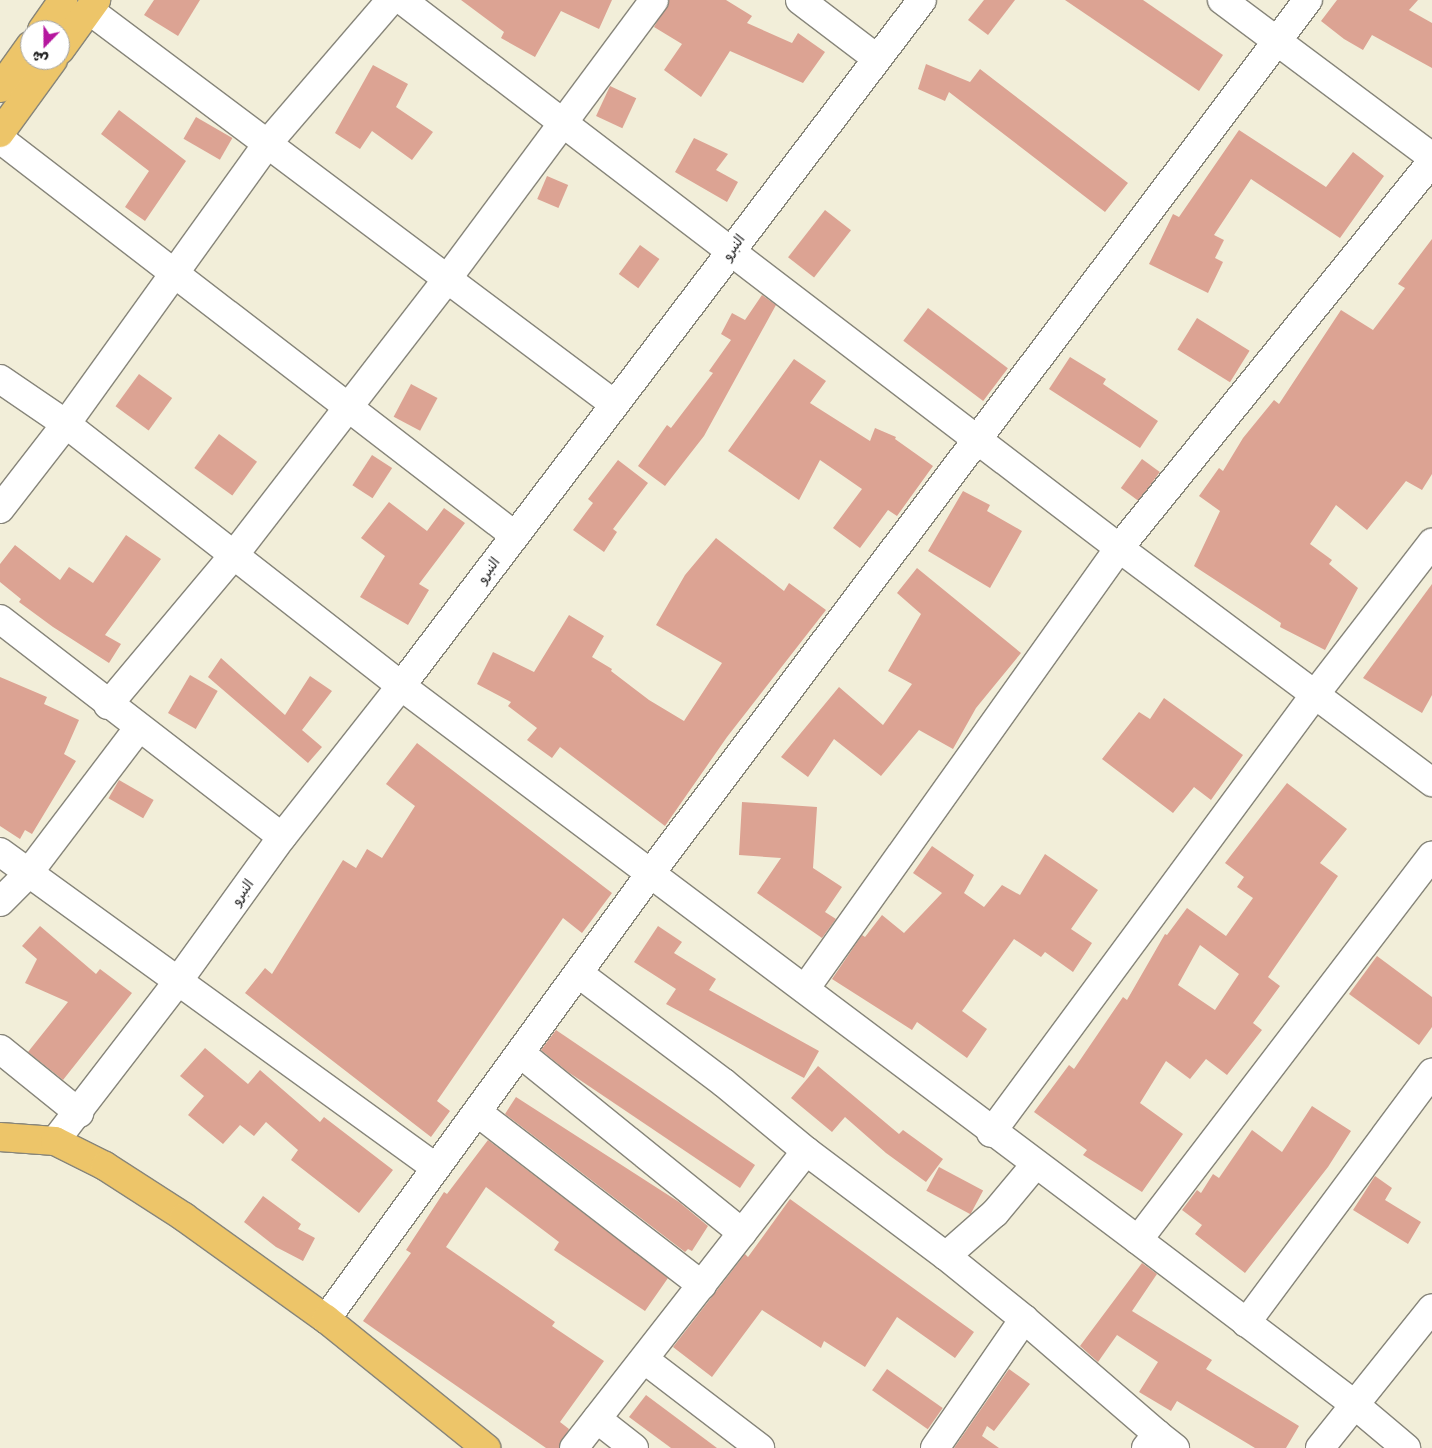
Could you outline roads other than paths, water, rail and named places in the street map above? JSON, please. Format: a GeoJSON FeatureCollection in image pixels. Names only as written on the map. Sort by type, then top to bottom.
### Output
{"type":"FeatureCollection","features":[{"type":"Feature","properties":{"kind":"main road"},"geometry":{"type":"LineString","coordinates":[[49,20],[63,0]]}},
{"type":"Feature","properties":{"kind":"main road"},"geometry":{"type":"LineString","coordinates":[[70,36],[93,5]]}},
{"type":"Feature","properties":{"kind":"main road"},"geometry":{"type":"LineString","coordinates":[[0,88],[20,60]]}},
{"type":"Feature","properties":{"kind":"main road"},"geometry":{"type":"LineString","coordinates":[[0,133],[46,70]]}},
{"type":"Feature","properties":{"kind":"main road"},"geometry":{"type":"LineString","coordinates":[[0,1137],[55,1141],[105,1166],[184,1217],[326,1319],[486,1448]]}},
{"type":"Feature","properties":{"kind":"street"},"geometry":{"type":"LineString","coordinates":[[0,509],[66,424],[267,144],[392,0]]}},
{"type":"Feature","properties":{"kind":"street"},"geometry":{"type":"LineString","coordinates":[[402,0],[1119,548],[1316,693],[1432,782]]}},
{"type":"Feature","properties":{"kind":"street"},"geometry":{"type":"LineString","coordinates":[[108,705],[234,556],[447,279],[654,0]]}},
{"type":"Feature","properties":{"kind":"street"},"geometry":{"type":"LineString","coordinates":[[800,0],[876,58]]}},
{"type":"Feature","properties":{"kind":"street","name":"النبرو"},"geometry":{"type":"LineString","coordinates":[[55,1141],[79,1113],[178,981],[282,837],[401,686],[876,58],[922,0]]}},
{"type":"Feature","properties":{"kind":"street"},"geometry":{"type":"LineString","coordinates":[[1222,0],[1432,158]]}},
{"type":"Feature","properties":{"kind":"street"},"geometry":{"type":"LineString","coordinates":[[326,1319],[650,874],[1308,0]]}},
{"type":"Feature","properties":{"kind":"street"},"geometry":{"type":"LineString","coordinates":[[93,5],[267,144],[614,404]]}},
{"type":"Feature","properties":{"kind":"street"},"geometry":{"type":"LineString","coordinates":[[0,139],[514,535]]}},
{"type":"Feature","properties":{"kind":"street"},"geometry":{"type":"LineString","coordinates":[[805,989],[1119,548],[1432,162]]}},
{"type":"Feature","properties":{"kind":"street"},"geometry":{"type":"LineString","coordinates":[[0,379],[66,424],[401,686],[805,989],[991,1133],[1138,1240],[1355,1405],[1406,1448]]}},
{"type":"Feature","properties":{"kind":"street"},"geometry":{"type":"LineString","coordinates":[[991,1133],[1316,693],[1432,543]]}},
{"type":"Feature","properties":{"kind":"street"},"geometry":{"type":"LineString","coordinates":[[0,619],[138,729],[282,837]]}},
{"type":"Feature","properties":{"kind":"street"},"geometry":{"type":"LineString","coordinates":[[0,902],[28,875],[138,729]]}},
{"type":"Feature","properties":{"kind":"street"},"geometry":{"type":"LineString","coordinates":[[0,852],[28,875],[436,1168]]}},
{"type":"Feature","properties":{"kind":"street"},"geometry":{"type":"LineString","coordinates":[[1138,1240],[1432,855]]}},
{"type":"Feature","properties":{"kind":"street"},"geometry":{"type":"LineString","coordinates":[[578,973],[724,1083],[806,1151],[946,1256],[1024,1319],[1160,1443]]}},
{"type":"Feature","properties":{"kind":"street"},"geometry":{"type":"LineString","coordinates":[[0,1048],[79,1113]]}},
{"type":"Feature","properties":{"kind":"street"},"geometry":{"type":"LineString","coordinates":[[520,1054],[742,1233]]}},
{"type":"Feature","properties":{"kind":"street"},"geometry":{"type":"LineString","coordinates":[[1246,1324],[1432,1073]]}},
{"type":"Feature","properties":{"kind":"street"},"geometry":{"type":"LineString","coordinates":[[477,1112],[702,1286]]}},
{"type":"Feature","properties":{"kind":"street"},"geometry":{"type":"LineString","coordinates":[[574,1448],[645,1360],[806,1151]]}},
{"type":"Feature","properties":{"kind":"street"},"geometry":{"type":"LineString","coordinates":[[946,1256],[995,1213],[1035,1166]]}},
{"type":"Feature","properties":{"kind":"street"},"geometry":{"type":"LineString","coordinates":[[1320,1448],[1432,1308]]}},
{"type":"Feature","properties":{"kind":"street"},"geometry":{"type":"LineString","coordinates":[[935,1448],[1024,1319]]}},
{"type":"Feature","properties":{"kind":"street"},"geometry":{"type":"LineString","coordinates":[[645,1360],[760,1448]]}},
{"type":"Feature","properties":{"kind":"street"},"geometry":{"type":"LineString","coordinates":[[597,1419],[634,1448]]}}]}
